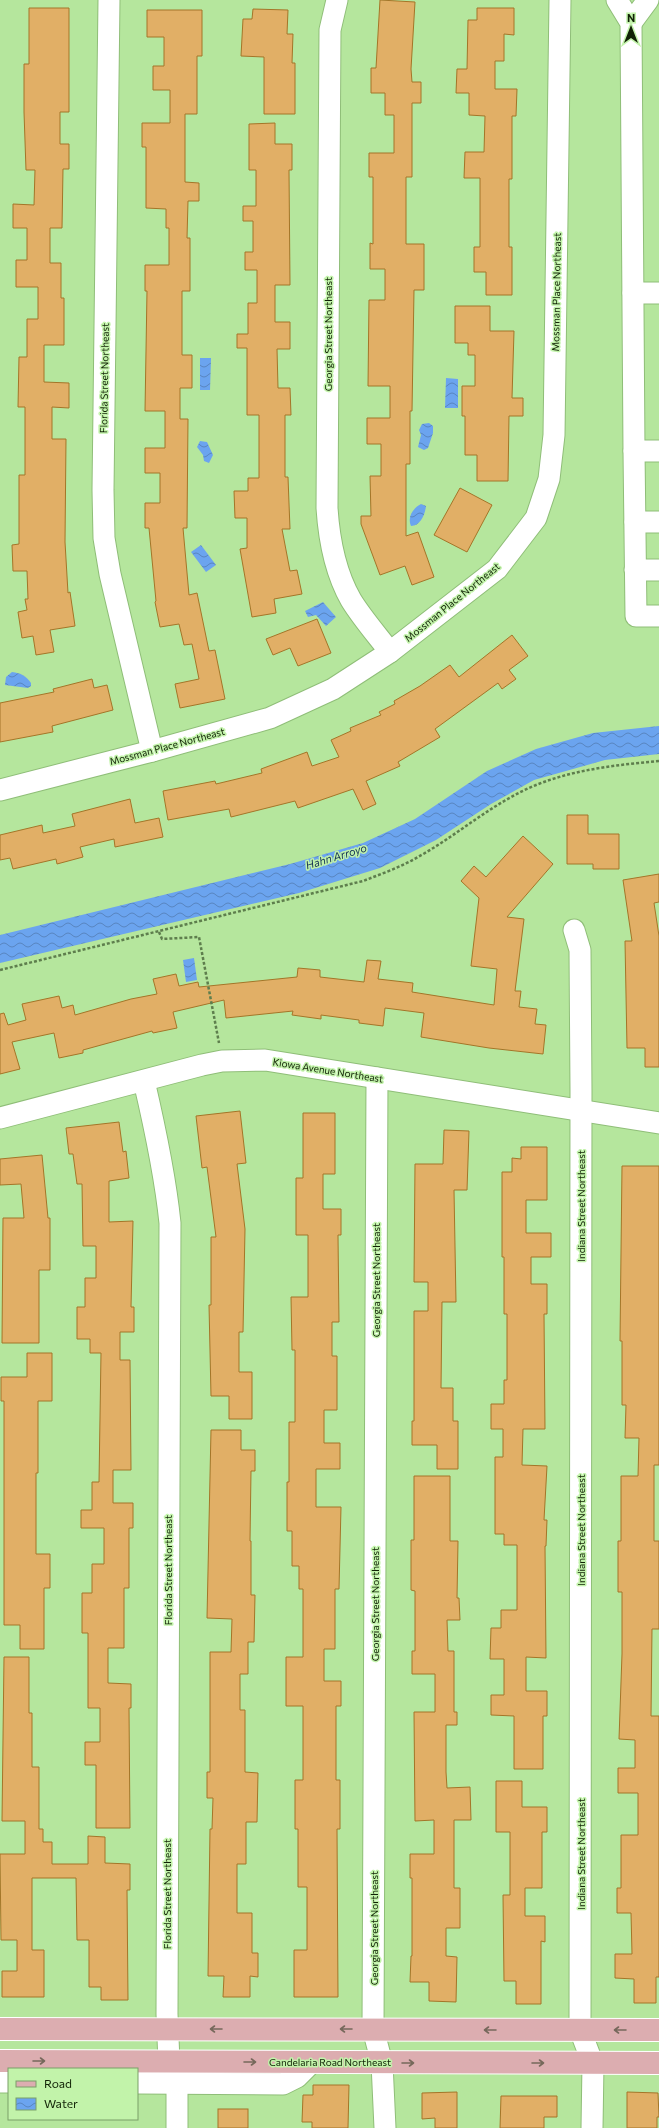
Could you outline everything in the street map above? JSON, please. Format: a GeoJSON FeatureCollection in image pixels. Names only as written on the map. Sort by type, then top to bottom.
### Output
{"type":"FeatureCollection","features":[{"type":"Feature","properties":{"kind":"main road"},"geometry":{"type":"LineString","coordinates":[[0,2029],[659,2030]]}},
{"type":"Feature","properties":{"kind":"main road","name":"Candelaria Road Northeast"},"geometry":{"type":"LineString","coordinates":[[0,2061],[659,2064]]}},
{"type":"Feature","properties":{"kind":"street","name":"Florida Street Northeast"},"geometry":{"type":"LineString","coordinates":[[109,0],[103,482],[104,538],[110,574],[152,751]]}},
{"type":"Feature","properties":{"kind":"street","name":"Georgia Street Northeast"},"geometry":{"type":"LineString","coordinates":[[337,0],[330,30],[327,508],[329,538],[338,571],[351,600],[390,652]]}},
{"type":"Feature","properties":{"kind":"street","name":"Mossman Place Northeast"},"geometry":{"type":"LineString","coordinates":[[0,790],[152,751],[270,718],[333,689],[390,652],[496,569],[536,518],[549,479],[554,435],[560,0]]}},
{"type":"Feature","properties":{"kind":"street"},"geometry":{"type":"LineString","coordinates":[[617,0],[631,24],[636,616],[659,616]]}},
{"type":"Feature","properties":{"kind":"street"},"geometry":{"type":"LineString","coordinates":[[631,24],[648,0]]}},
{"type":"Feature","properties":{"kind":"street"},"geometry":{"type":"LineString","coordinates":[[633,293],[659,292]]}},
{"type":"Feature","properties":{"kind":"street"},"geometry":{"type":"LineString","coordinates":[[634,451],[659,451]]}},
{"type":"Feature","properties":{"kind":"street"},"geometry":{"type":"LineString","coordinates":[[635,522],[659,522]]}},
{"type":"Feature","properties":{"kind":"street"},"geometry":{"type":"LineString","coordinates":[[635,570],[659,570]]}},
{"type":"Feature","properties":{"kind":"street","name":"Indiana Street Northeast"},"geometry":{"type":"LineString","coordinates":[[574,930],[580,950],[581,1111],[580,2030],[593,2064],[592,2128]]}},
{"type":"Feature","properties":{"kind":"street","name":"Kiowa Avenue Northeast"},"geometry":{"type":"LineString","coordinates":[[0,1118],[202,1065],[222,1061],[265,1060],[659,1123]]}},
{"type":"Feature","properties":{"kind":"street","name":"Georgia Street Northeast"},"geometry":{"type":"LineString","coordinates":[[377,1078],[373,2029],[382,2063],[385,2128]]}},
{"type":"Feature","properties":{"kind":"street","name":"Florida Street Northeast"},"geometry":{"type":"LineString","coordinates":[[144,1081],[159,1144],[167,1189],[170,1223],[167,2029],[169,2062]]}},
{"type":"Feature","properties":{"kind":"street"},"geometry":{"type":"LineString","coordinates":[[138,2083],[283,2084],[297,2077],[312,2062]]}},
{"type":"Feature","properties":{"kind":"street"},"geometry":{"type":"LineString","coordinates":[[177,2083],[177,2128]]}},
{"type":"Feature","properties":{"kind":"path"},"geometry":{"type":"LineString","coordinates":[[0,970],[363,881],[418,858],[493,808],[528,788],[582,772],[619,764],[659,761]]}},
{"type":"Feature","properties":{"kind":"path"},"geometry":{"type":"LineString","coordinates":[[158,932],[162,939],[199,937],[222,1061]]}},
{"type":"Feature","properties":{"kind":"water"},"geometry":{"type":"Polygon","coordinates":[[[200,358],[211,358],[210,390],[200,390],[200,358]]]}},
{"type":"Feature","properties":{"kind":"water"},"geometry":{"type":"Polygon","coordinates":[[[446,378],[458,379],[458,408],[445,408],[446,378]]]}},
{"type":"Feature","properties":{"kind":"water"},"geometry":{"type":"Polygon","coordinates":[[[429,423],[433,426],[433,433],[428,448],[424,450],[418,447],[421,435],[419,430],[422,424],[429,423]]]}},
{"type":"Feature","properties":{"kind":"water"},"geometry":{"type":"Polygon","coordinates":[[[200,441],[207,442],[213,455],[209,463],[204,461],[203,455],[197,447],[200,441]]]}},
{"type":"Feature","properties":{"kind":"water"},"geometry":{"type":"Polygon","coordinates":[[[421,504],[426,506],[423,516],[417,524],[411,526],[410,516],[421,504]]]}},
{"type":"Feature","properties":{"kind":"water"},"geometry":{"type":"Polygon","coordinates":[[[201,545],[216,565],[206,572],[191,552],[201,545]]]}},
{"type":"Feature","properties":{"kind":"water"},"geometry":{"type":"Polygon","coordinates":[[[323,602],[336,617],[326,626],[316,615],[308,617],[305,611],[323,602]]]}},
{"type":"Feature","properties":{"kind":"water"},"geometry":{"type":"Polygon","coordinates":[[[12,672],[21,674],[31,683],[31,686],[28,688],[5,685],[6,677],[12,672]]]}},
{"type":"Feature","properties":{"kind":"water","name":"Hahn Arroyo"},"geometry":{"type":"Polygon","coordinates":[[[659,726],[659,754],[605,760],[534,780],[491,804],[436,840],[380,868],[299,893],[0,963],[0,935],[290,864],[363,843],[415,819],[487,771],[536,749],[593,733],[659,726]]]}},
{"type":"Feature","properties":{"kind":"water"},"geometry":{"type":"Polygon","coordinates":[[[194,958],[197,980],[186,982],[183,960],[194,958]]]}},
{"type":"Feature","properties":{"kind":"building"},"geometry":{"type":"Polygon","coordinates":[[[380,0],[415,2],[411,69],[412,82],[421,82],[421,103],[412,103],[412,177],[406,177],[406,244],[424,244],[424,290],[414,290],[412,411],[410,411],[410,464],[406,464],[406,536],[418,532],[434,577],[412,585],[405,566],[380,575],[361,524],[361,516],[371,516],[370,476],[381,476],[381,444],[367,444],[367,418],[390,418],[390,386],[368,386],[369,300],[385,300],[385,269],[370,269],[370,243],[373,244],[373,177],[369,177],[369,153],[394,153],[394,115],[385,115],[385,93],[371,93],[371,68],[376,68],[380,0]]]}},
{"type":"Feature","properties":{"kind":"building"},"geometry":{"type":"Polygon","coordinates":[[[29,8],[69,8],[69,112],[60,112],[60,144],[69,144],[69,169],[63,169],[62,228],[50,228],[50,263],[61,263],[61,298],[64,298],[64,345],[44,345],[44,382],[69,383],[69,408],[52,407],[52,439],[66,439],[65,542],[68,593],[70,592],[75,626],[50,630],[54,652],[36,655],[33,636],[22,638],[18,612],[27,610],[25,599],[28,599],[27,571],[13,571],[12,545],[19,544],[19,475],[25,475],[25,407],[18,407],[19,357],[27,357],[27,319],[38,319],[38,287],[16,287],[16,260],[27,260],[27,228],[13,228],[13,204],[34,205],[35,170],[26,170],[24,112],[24,64],[29,64],[29,8]]]}},
{"type":"Feature","properties":{"kind":"building"},"geometry":{"type":"Polygon","coordinates":[[[477,8],[514,8],[514,35],[504,34],[504,61],[495,61],[495,89],[517,89],[516,116],[512,116],[512,179],[509,179],[509,247],[512,247],[512,295],[486,295],[486,272],[474,272],[474,247],[480,247],[480,178],[464,178],[465,152],[484,152],[485,116],[469,115],[469,93],[456,93],[457,69],[467,69],[468,20],[477,20],[477,8]]]}},
{"type":"Feature","properties":{"kind":"building"},"geometry":{"type":"Polygon","coordinates":[[[253,9],[288,10],[287,34],[293,34],[292,63],[295,63],[295,114],[264,114],[264,57],[241,56],[243,19],[252,19],[253,9]]]}},
{"type":"Feature","properties":{"kind":"building"},"geometry":{"type":"Polygon","coordinates":[[[147,10],[202,10],[202,56],[197,56],[197,114],[185,114],[185,182],[199,183],[199,201],[188,201],[187,238],[190,238],[190,291],[182,291],[182,355],[192,355],[192,388],[180,388],[180,419],[188,419],[187,528],[183,528],[189,595],[197,593],[209,651],[215,650],[225,699],[180,708],[175,684],[199,679],[192,644],[184,645],[179,624],[160,627],[155,602],[149,528],[145,528],[145,503],[160,503],[160,473],[145,473],[145,448],[165,448],[165,411],[145,411],[147,291],[145,291],[145,265],[169,265],[169,228],[166,228],[166,209],[146,208],[146,147],[142,147],[142,123],[170,123],[170,90],[153,90],[153,66],[164,66],[164,37],[147,37],[147,10]]]}},
{"type":"Feature","properties":{"kind":"building"},"geometry":{"type":"Polygon","coordinates":[[[275,123],[275,144],[292,144],[292,170],[289,170],[290,285],[275,285],[275,322],[290,322],[290,349],[277,349],[278,388],[290,388],[291,415],[285,415],[285,477],[288,477],[290,529],[282,529],[290,571],[297,570],[302,594],[274,599],[276,613],[252,617],[240,549],[247,548],[247,518],[235,518],[234,491],[248,491],[248,478],[259,478],[259,415],[247,415],[247,348],[237,348],[237,334],[248,334],[248,303],[257,303],[257,270],[245,270],[245,252],[253,252],[253,221],[243,221],[243,206],[256,206],[256,170],[249,170],[249,124],[275,123]]]}},
{"type":"Feature","properties":{"kind":"building"},"geometry":{"type":"Polygon","coordinates":[[[455,306],[490,306],[490,331],[514,331],[512,398],[523,398],[523,416],[509,416],[508,481],[477,481],[477,455],[465,455],[465,416],[462,416],[462,386],[475,386],[475,355],[468,355],[468,343],[455,343],[455,306]]]}},
{"type":"Feature","properties":{"kind":"building"},"geometry":{"type":"Polygon","coordinates":[[[460,488],[492,505],[467,552],[434,535],[460,488]]]}},
{"type":"Feature","properties":{"kind":"building"},"geometry":{"type":"Polygon","coordinates":[[[317,619],[331,653],[298,666],[290,648],[273,655],[266,639],[317,619]]]}},
{"type":"Feature","properties":{"kind":"building"},"geometry":{"type":"Polygon","coordinates":[[[512,635],[528,656],[509,670],[516,679],[502,689],[498,683],[435,729],[440,737],[398,762],[400,766],[366,781],[376,804],[363,810],[353,789],[298,808],[295,801],[231,817],[229,809],[168,820],[163,791],[215,781],[216,784],[262,773],[261,769],[307,752],[312,766],[339,757],[331,740],[351,731],[350,728],[381,715],[379,712],[395,704],[394,701],[420,686],[450,665],[459,677],[512,635]]]}},
{"type":"Feature","properties":{"kind":"building"},"geometry":{"type":"Polygon","coordinates":[[[92,679],[94,688],[107,685],[113,710],[52,726],[53,732],[0,742],[0,703],[54,692],[53,689],[92,679]]]}},
{"type":"Feature","properties":{"kind":"building"},"geometry":{"type":"Polygon","coordinates":[[[130,799],[135,823],[159,818],[163,837],[115,847],[114,839],[80,847],[83,857],[57,864],[56,859],[13,869],[10,858],[0,860],[0,835],[42,825],[43,833],[75,826],[72,814],[130,799]]]}},
{"type":"Feature","properties":{"kind":"building"},"geometry":{"type":"Polygon","coordinates":[[[567,815],[588,815],[588,834],[619,834],[619,869],[593,869],[593,864],[567,864],[567,815]]]}},
{"type":"Feature","properties":{"kind":"building"},"geometry":{"type":"Polygon","coordinates":[[[523,836],[553,864],[507,917],[524,919],[515,991],[521,991],[519,1007],[537,1009],[535,1024],[546,1025],[543,1054],[489,1048],[421,1037],[424,1013],[385,1008],[383,1026],[359,1023],[359,1020],[321,1015],[321,1019],[292,1015],[293,1011],[226,1018],[224,1000],[173,1012],[177,1028],[153,1033],[152,1031],[83,1050],[83,1053],[59,1058],[54,1033],[12,1042],[20,1069],[0,1074],[0,1014],[4,1013],[8,1025],[26,1020],[22,1004],[59,996],[62,1008],[73,1005],[75,1015],[131,999],[157,994],[153,979],[176,974],[179,986],[198,982],[199,987],[297,977],[298,968],[320,970],[320,977],[364,982],[367,960],[381,961],[378,979],[413,983],[412,992],[494,1005],[497,969],[471,966],[479,898],[461,881],[474,866],[486,877],[523,836]]]}},
{"type":"Feature","properties":{"kind":"building"},"geometry":{"type":"Polygon","coordinates":[[[659,874],[659,902],[654,903],[659,936],[659,1067],[645,1067],[645,1048],[627,1048],[625,941],[632,941],[623,880],[659,874]]]}},
{"type":"Feature","properties":{"kind":"building"},"geometry":{"type":"Polygon","coordinates":[[[240,1111],[246,1163],[237,1164],[245,1229],[243,1332],[239,1332],[239,1372],[252,1372],[252,1419],[229,1419],[229,1396],[211,1396],[209,1305],[211,1305],[211,1237],[216,1237],[207,1167],[202,1168],[196,1116],[240,1111]]]}},
{"type":"Feature","properties":{"kind":"building"},"geometry":{"type":"Polygon","coordinates":[[[303,1113],[335,1113],[335,1174],[323,1174],[323,1209],[341,1209],[341,1235],[338,1235],[339,1322],[332,1322],[332,1356],[337,1356],[337,1410],[324,1410],[324,1443],[340,1443],[340,1469],[316,1469],[316,1507],[341,1507],[339,1589],[335,1589],[335,1649],[324,1649],[324,1681],[341,1681],[341,1706],[336,1706],[336,1780],[340,1780],[340,1829],[337,1829],[338,1997],[294,1997],[294,1950],[307,1950],[307,1887],[298,1887],[298,1829],[295,1829],[295,1780],[303,1780],[303,1706],[286,1706],[286,1657],[303,1657],[303,1589],[299,1589],[299,1566],[292,1566],[292,1531],[287,1531],[287,1482],[289,1482],[289,1422],[295,1422],[295,1350],[292,1350],[291,1297],[308,1297],[308,1235],[296,1235],[296,1178],[303,1178],[303,1113]]]}},
{"type":"Feature","properties":{"kind":"building"},"geometry":{"type":"Polygon","coordinates":[[[119,1122],[123,1152],[126,1151],[129,1178],[109,1181],[109,1222],[133,1221],[131,1307],[134,1307],[134,1332],[120,1332],[120,1360],[130,1360],[131,1470],[113,1470],[113,1503],[133,1503],[133,1528],[129,1528],[129,1588],[124,1588],[124,1648],[108,1648],[108,1683],[131,1684],[131,1708],[129,1708],[130,1828],[96,1828],[96,1765],[85,1765],[85,1742],[100,1742],[100,1708],[88,1708],[88,1633],[82,1633],[82,1593],[92,1593],[92,1564],[104,1564],[104,1528],[81,1528],[81,1510],[92,1510],[92,1482],[99,1482],[101,1353],[90,1353],[90,1339],[77,1339],[77,1307],[85,1307],[85,1278],[96,1278],[96,1246],[83,1246],[82,1184],[77,1184],[73,1154],[69,1154],[66,1128],[119,1122]]]}},
{"type":"Feature","properties":{"kind":"building"},"geometry":{"type":"Polygon","coordinates":[[[444,1130],[469,1131],[467,1190],[454,1190],[456,1302],[442,1302],[441,1388],[453,1388],[453,1421],[458,1421],[458,1469],[437,1469],[437,1445],[412,1445],[412,1421],[414,1421],[414,1311],[428,1311],[428,1282],[414,1282],[415,1164],[443,1164],[444,1130]]]}},
{"type":"Feature","properties":{"kind":"building"},"geometry":{"type":"Polygon","coordinates":[[[521,1147],[547,1147],[547,1200],[526,1200],[526,1233],[551,1233],[551,1257],[531,1257],[531,1284],[547,1284],[547,1314],[544,1314],[545,1429],[523,1429],[522,1465],[547,1466],[544,1520],[547,1520],[545,1546],[546,1658],[526,1657],[526,1691],[547,1691],[547,1716],[543,1716],[543,1769],[514,1769],[514,1716],[491,1715],[491,1695],[504,1695],[504,1659],[490,1659],[491,1628],[501,1628],[501,1610],[517,1610],[517,1545],[504,1545],[504,1534],[495,1534],[495,1457],[503,1457],[503,1429],[491,1429],[491,1404],[504,1404],[504,1380],[507,1380],[507,1314],[504,1314],[504,1257],[502,1257],[502,1172],[512,1172],[512,1158],[521,1159],[521,1147]]]}},
{"type":"Feature","properties":{"kind":"building"},"geometry":{"type":"Polygon","coordinates":[[[42,1155],[48,1218],[50,1218],[50,1270],[39,1270],[39,1343],[2,1343],[3,1218],[24,1218],[21,1184],[0,1185],[0,1159],[42,1155]]]}},
{"type":"Feature","properties":{"kind":"building"},"geometry":{"type":"Polygon","coordinates":[[[622,1166],[659,1166],[659,1465],[654,1465],[654,1541],[659,1541],[659,1629],[652,1629],[651,1716],[659,1716],[659,1977],[656,1977],[656,2003],[634,2003],[634,1979],[615,1978],[615,1954],[632,1954],[631,1913],[617,1913],[617,1888],[621,1888],[621,1835],[638,1835],[638,1793],[618,1793],[618,1768],[635,1768],[635,1740],[619,1739],[622,1654],[622,1592],[618,1592],[618,1541],[621,1541],[621,1476],[638,1476],[639,1438],[625,1438],[626,1405],[622,1405],[622,1341],[620,1341],[622,1166]]]}},
{"type":"Feature","properties":{"kind":"building"},"geometry":{"type":"Polygon","coordinates":[[[27,1353],[52,1353],[52,1401],[38,1401],[38,1473],[36,1473],[36,1554],[50,1554],[50,1588],[44,1588],[44,1649],[20,1649],[20,1625],[4,1625],[4,1401],[1,1401],[1,1377],[27,1377],[27,1353]]]}},
{"type":"Feature","properties":{"kind":"building"},"geometry":{"type":"Polygon","coordinates":[[[211,1430],[241,1430],[241,1450],[255,1450],[255,1471],[251,1471],[250,1541],[251,1595],[255,1595],[254,1642],[248,1642],[248,1674],[240,1674],[240,1710],[245,1710],[245,1772],[258,1773],[257,1822],[246,1822],[246,1864],[237,1864],[237,1913],[252,1913],[252,1953],[258,1953],[258,1977],[250,1976],[250,1997],[223,1997],[224,1976],[208,1976],[210,1829],[212,1829],[213,1798],[207,1798],[207,1772],[210,1772],[210,1652],[231,1652],[232,1619],[207,1618],[211,1430]]]}},
{"type":"Feature","properties":{"kind":"building"},"geometry":{"type":"Polygon","coordinates":[[[414,1476],[450,1476],[450,1541],[458,1541],[457,1598],[459,1598],[460,1620],[447,1620],[448,1651],[454,1651],[454,1712],[457,1712],[457,1725],[446,1725],[446,1772],[447,1788],[470,1787],[471,1820],[454,1820],[454,1888],[460,1888],[460,1928],[446,1928],[446,1956],[457,1957],[456,2002],[429,2001],[429,1982],[410,1982],[412,1956],[412,1878],[410,1878],[410,1854],[434,1854],[434,1820],[415,1821],[414,1712],[435,1712],[435,1674],[412,1674],[412,1651],[415,1651],[415,1591],[411,1590],[411,1540],[414,1540],[414,1476]]]}},
{"type":"Feature","properties":{"kind":"building"},"geometry":{"type":"Polygon","coordinates":[[[4,1657],[29,1657],[29,1713],[32,1713],[32,1767],[39,1767],[39,1829],[43,1829],[43,1842],[52,1842],[52,1864],[88,1864],[88,1836],[105,1837],[105,1863],[130,1864],[130,1890],[127,1890],[128,2000],[101,2000],[101,1987],[89,1987],[89,1940],[77,1940],[76,1878],[32,1878],[32,1950],[44,1950],[44,1997],[2,1997],[2,1971],[17,1971],[17,1940],[1,1940],[0,1854],[25,1854],[25,1821],[2,1821],[4,1657]]]}},
{"type":"Feature","properties":{"kind":"building"},"geometry":{"type":"Polygon","coordinates":[[[496,1781],[522,1781],[522,1807],[547,1807],[547,1832],[542,1832],[542,1888],[525,1888],[525,1916],[545,1916],[545,1942],[541,1941],[541,2004],[516,2004],[516,1981],[504,1981],[503,1895],[510,1895],[510,1832],[496,1832],[496,1781]]]}},
{"type":"Feature","properties":{"kind":"building"},"geometry":{"type":"Polygon","coordinates":[[[313,2085],[349,2085],[348,2128],[312,2128],[312,2122],[302,2122],[303,2095],[313,2095],[313,2085]]]}},
{"type":"Feature","properties":{"kind":"building"},"geometry":{"type":"Polygon","coordinates":[[[457,2092],[457,2128],[435,2128],[435,2118],[422,2119],[422,2093],[457,2092]]]}},
{"type":"Feature","properties":{"kind":"building"},"geometry":{"type":"Polygon","coordinates":[[[627,2092],[658,2093],[659,2117],[657,2117],[657,2128],[627,2128],[627,2092]]]}},
{"type":"Feature","properties":{"kind":"building"},"geometry":{"type":"Polygon","coordinates":[[[501,2096],[557,2096],[557,2117],[544,2117],[544,2128],[500,2128],[501,2096]]]}},
{"type":"Feature","properties":{"kind":"building"},"geometry":{"type":"Polygon","coordinates":[[[218,2109],[248,2109],[248,2128],[218,2128],[218,2109]]]}}]}
